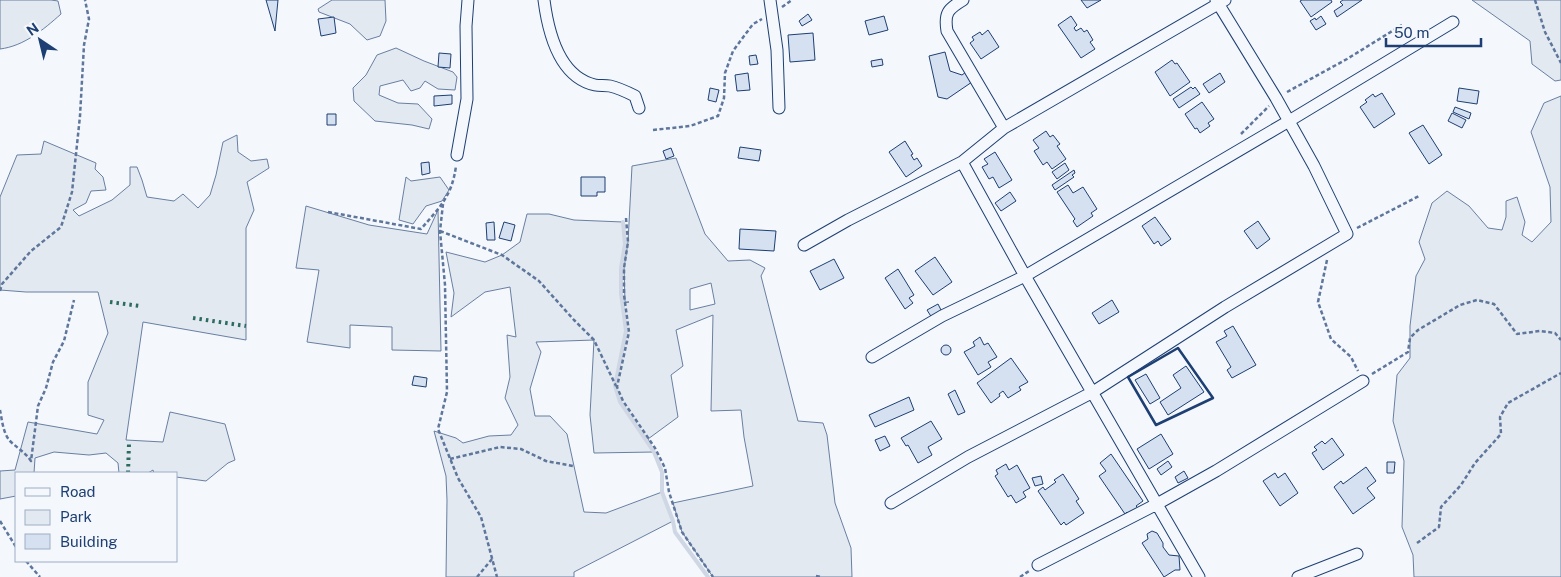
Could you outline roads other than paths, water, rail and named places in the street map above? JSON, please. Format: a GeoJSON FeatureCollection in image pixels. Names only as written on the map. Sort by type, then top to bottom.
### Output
{"type":"FeatureCollection","features":[{"type":"Feature","properties":{"kind":"street"},"geometry":{"type":"LineString","coordinates":[[457,155],[467,99],[466,26],[468,0]]}},
{"type":"Feature","properties":{"kind":"street"},"geometry":{"type":"LineString","coordinates":[[544,0],[554,44],[576,76],[594,85],[610,86],[635,96],[640,108]]}},
{"type":"Feature","properties":{"kind":"street"},"geometry":{"type":"LineString","coordinates":[[770,0],[778,50],[779,108]]}},
{"type":"Feature","properties":{"kind":"street"},"geometry":{"type":"LineString","coordinates":[[963,0],[952,6],[946,14],[947,31],[1004,128]]}},
{"type":"Feature","properties":{"kind":"street"},"geometry":{"type":"LineString","coordinates":[[804,246],[848,220],[962,162],[1004,128],[1220,1],[1314,166],[1347,234],[1225,307],[1092,392],[968,456],[891,503]]}},
{"type":"Feature","properties":{"kind":"street"},"geometry":{"type":"LineString","coordinates":[[872,358],[942,316],[1025,276],[1453,22]]}},
{"type":"Feature","properties":{"kind":"street"},"geometry":{"type":"LineString","coordinates":[[962,162],[1025,276],[1198,577]]}},
{"type":"Feature","properties":{"kind":"street"},"geometry":{"type":"LineString","coordinates":[[1038,565],[1157,504],[1363,381]]}},
{"type":"Feature","properties":{"kind":"street"},"geometry":{"type":"LineString","coordinates":[[1298,577],[1357,554]]}},
{"type":"Feature","properties":{"kind":"waterway"},"geometry":{"type":"LineString","coordinates":[[623,222],[625,244],[621,268],[621,293],[626,331],[615,386],[620,402],[654,452],[662,472],[662,492],[675,532],[708,577]]}}]}
